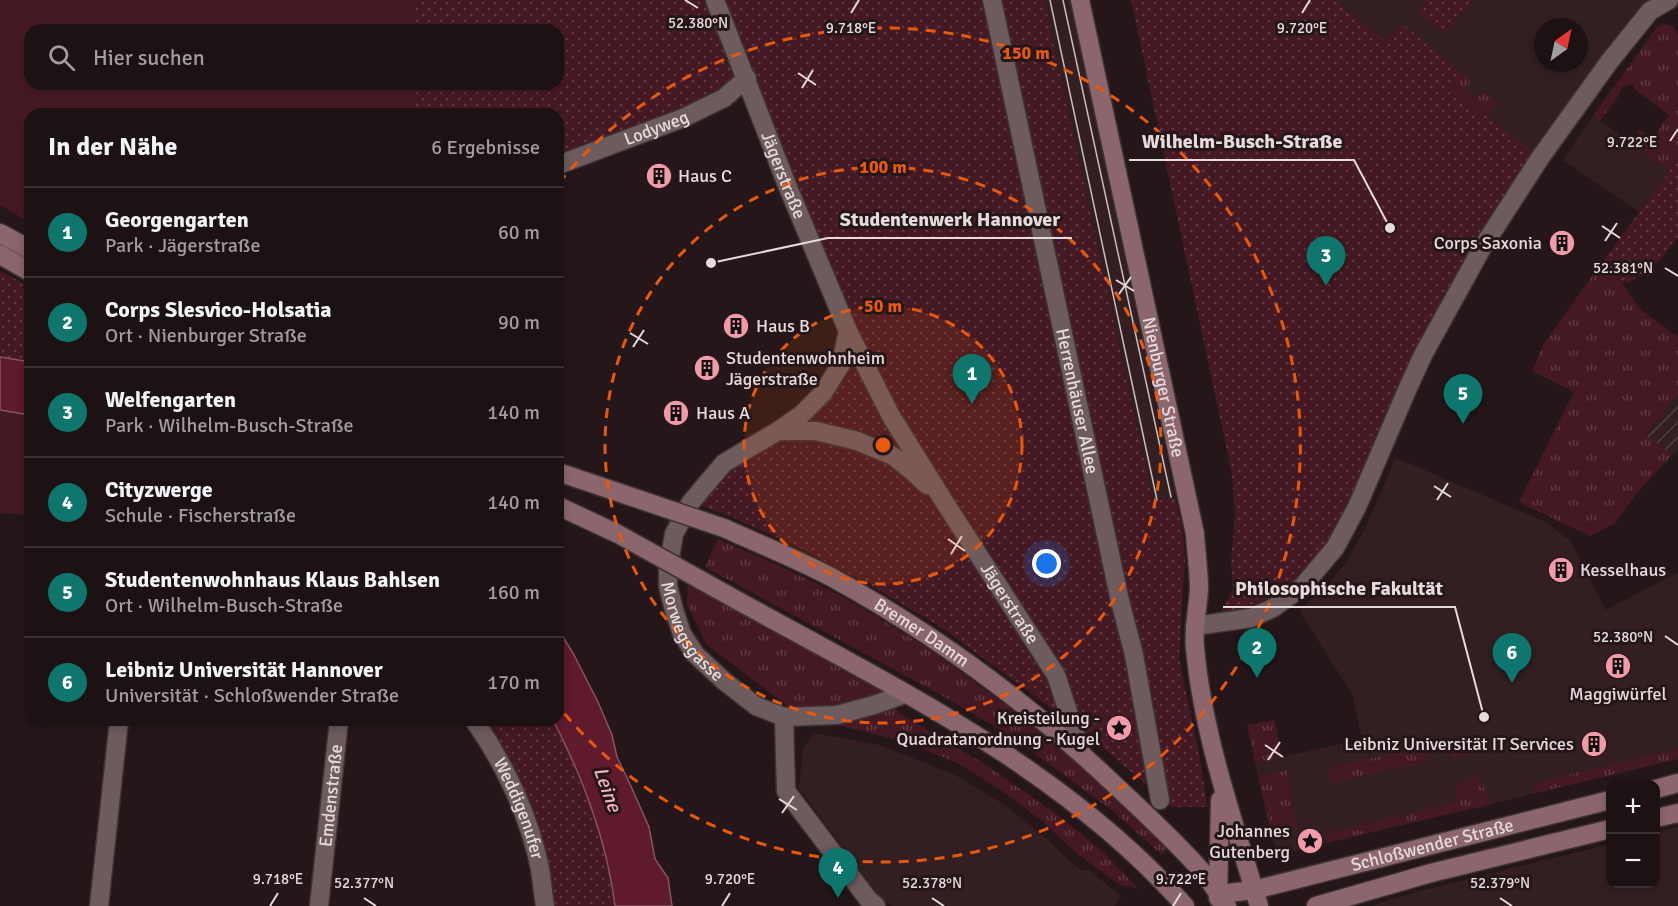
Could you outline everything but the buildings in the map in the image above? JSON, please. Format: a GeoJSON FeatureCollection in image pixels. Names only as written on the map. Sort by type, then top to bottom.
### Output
{"type":"FeatureCollection","features":[{"type":"Feature","properties":{"kind":"main road","name":"Nienburger Straße"},"geometry":{"type":"LineString","coordinates":[[1080,0],[1195,534],[1199,587],[1195,646],[1199,680],[1220,777],[1256,898]]}},
{"type":"Feature","properties":{"kind":"main road"},"geometry":{"type":"LineString","coordinates":[[0,232],[24,246]]}},
{"type":"Feature","properties":{"kind":"main road"},"geometry":{"type":"LineString","coordinates":[[0,255],[24,269]]}},
{"type":"Feature","properties":{"kind":"main road","name":"Bremer Damm"},"geometry":{"type":"LineString","coordinates":[[564,474],[724,528],[830,577],[934,639],[1002,688],[1082,754],[1202,871],[1220,902]]}},
{"type":"Feature","properties":{"kind":"main road"},"geometry":{"type":"LineString","coordinates":[[564,509],[618,534],[905,693],[1000,751],[1049,784],[1112,834],[1161,879],[1185,906]]}},
{"type":"Feature","properties":{"kind":"main road","name":"Nienburger Straße"},"geometry":{"type":"LineString","coordinates":[[1220,777],[1220,902]]}},
{"type":"Feature","properties":{"kind":"main road"},"geometry":{"type":"LineString","coordinates":[[1660,788],[1678,783]]}},
{"type":"Feature","properties":{"kind":"main road","name":"Schloßwender Straße"},"geometry":{"type":"LineString","coordinates":[[1220,902],[1256,898],[1606,801]]}},
{"type":"Feature","properties":{"kind":"main road"},"geometry":{"type":"LineString","coordinates":[[1660,817],[1678,813]]}},
{"type":"Feature","properties":{"kind":"main road","name":"Schloßwender Straße"},"geometry":{"type":"LineString","coordinates":[[1316,906],[1431,873],[1606,830]]}},
{"type":"Feature","properties":{"kind":"street","name":"Jägerstraße"},"geometry":{"type":"LineString","coordinates":[[715,0],[787,185],[848,331],[891,416],[1056,675],[1082,754]]}},
{"type":"Feature","properties":{"kind":"street","name":"Herrenhäuser Allee"},"geometry":{"type":"LineString","coordinates":[[992,0],[1120,601],[1134,655],[1160,800]]}},
{"type":"Feature","properties":{"kind":"street"},"geometry":{"type":"LineString","coordinates":[[1195,626],[1251,618],[1273,608],[1302,587],[1335,548],[1357,507],[1419,364],[1482,248],[1540,158],[1619,48],[1650,11],[1669,0]]}},
{"type":"Feature","properties":{"kind":"street","name":"Lodyweg"},"geometry":{"type":"LineString","coordinates":[[564,163],[683,118],[724,98],[747,78]]}},
{"type":"Feature","properties":{"kind":"street"},"geometry":{"type":"LineString","coordinates":[[0,244],[24,258]]}},
{"type":"Feature","properties":{"kind":"street","name":"Morwegsgasse"},"geometry":{"type":"LineString","coordinates":[[848,331],[842,364],[823,393],[801,415],[724,463],[691,502],[674,534],[668,569],[668,586],[682,634],[695,654],[756,706],[784,717],[837,715],[874,705],[905,693]]}},
{"type":"Feature","properties":{"kind":"street"},"geometry":{"type":"LineString","coordinates":[[778,431],[816,431],[857,441],[893,456],[945,503]]}},
{"type":"Feature","properties":{"kind":"street"},"geometry":{"type":"LineString","coordinates":[[784,717],[786,791],[867,899],[876,906]]}},
{"type":"Feature","properties":{"kind":"street"},"geometry":{"type":"LineString","coordinates":[[99,906],[118,726]]}},
{"type":"Feature","properties":{"kind":"street","name":"Emdenstraße"},"geometry":{"type":"LineString","coordinates":[[319,906],[338,726]]}},
{"type":"Feature","properties":{"kind":"street","name":"Weddigenufer"},"geometry":{"type":"LineString","coordinates":[[478,726],[501,762],[517,798],[530,833],[545,906]]}},
{"type":"Feature","properties":{"kind":"shaded area"},"geometry":{"type":"Polygon","coordinates":[[[1044,0],[1070,0],[1175,497],[1153,501],[1044,0]]]}},
{"type":"Feature","properties":{"kind":"shaded area"},"geometry":{"type":"Polygon","coordinates":[[[1335,0],[1669,0],[1540,158],[1486,116],[1478,117],[1401,24],[1386,42],[1335,0]]]}},
{"type":"Feature","properties":{"kind":"shaded area"},"geometry":{"type":"Polygon","coordinates":[[[1593,116],[1670,171],[1639,212],[1563,160],[1593,116]]]}},
{"type":"Feature","properties":{"kind":"shaded area"},"geometry":{"type":"Polygon","coordinates":[[[1678,392],[1678,450],[1672,455],[1646,436],[1678,392]]]}},
{"type":"Feature","properties":{"kind":"shaded area"},"geometry":{"type":"Polygon","coordinates":[[[1396,458],[1546,522],[1566,538],[1568,537],[1606,610],[1678,572],[1678,759],[1277,855],[1255,763],[1362,739],[1352,694],[1299,610],[1323,590],[1346,563],[1363,532],[1396,458]]]}},
{"type":"Feature","properties":{"kind":"shaded area"},"geometry":{"type":"Polygon","coordinates":[[[814,733],[879,745],[955,775],[1005,805],[1081,870],[1089,870],[1121,896],[1115,906],[892,906],[880,898],[799,788],[803,749],[814,733]]]}},
{"type":"Feature","properties":{"kind":"shaded area"},"geometry":{"type":"Polygon","coordinates":[[[1678,827],[1678,906],[1375,906],[1424,890],[1606,845],[1606,888],[1660,888],[1660,831],[1678,827]]]}},
{"type":"Feature","properties":{"kind":"green space"},"geometry":{"type":"Polygon","coordinates":[[[0,0],[414,0],[414,24],[24,24],[24,90],[414,90],[414,108],[24,108],[24,219],[0,205],[0,0]]]}},
{"type":"Feature","properties":{"kind":"green space"},"geometry":{"type":"Polygon","coordinates":[[[414,0],[1044,0],[1153,501],[1175,497],[1183,532],[1185,560],[1179,658],[1201,764],[1207,807],[1172,807],[1092,738],[942,628],[870,585],[798,547],[729,516],[691,502],[823,393],[848,331],[747,79],[724,98],[564,163],[564,108],[414,108],[414,90],[564,90],[564,24],[414,24],[414,0]]]}},
{"type":"Feature","properties":{"kind":"green space"},"geometry":{"type":"Polygon","coordinates":[[[1131,0],[1335,0],[1386,42],[1402,23],[1462,74],[1447,91],[1478,117],[1486,116],[1540,158],[1482,248],[1357,507],[1302,587],[1216,623],[1233,589],[1231,562],[1235,514],[1232,474],[1131,0]]]}},
{"type":"Feature","properties":{"kind":"green space"},"geometry":{"type":"Polygon","coordinates":[[[1427,0],[1473,0],[1445,33],[1418,11],[1427,0]]]}},
{"type":"Feature","properties":{"kind":"green space"},"geometry":{"type":"Polygon","coordinates":[[[1665,24],[1673,26],[1678,35],[1678,160],[1670,171],[1630,143],[1640,130],[1652,139],[1669,115],[1635,89],[1633,84],[1620,88],[1621,92],[1600,121],[1593,116],[1657,27],[1665,24]]]}},
{"type":"Feature","properties":{"kind":"green space"},"geometry":{"type":"Polygon","coordinates":[[[1462,74],[1471,81],[1465,89],[1476,98],[1483,91],[1497,103],[1486,116],[1478,117],[1447,91],[1462,74]]]}},
{"type":"Feature","properties":{"kind":"green space"},"geometry":{"type":"Polygon","coordinates":[[[1678,160],[1678,237],[1661,259],[1629,283],[1625,281],[1622,283],[1600,265],[1678,160]]]}},
{"type":"Feature","properties":{"kind":"green space"},"geometry":{"type":"Polygon","coordinates":[[[1600,265],[1622,283],[1641,310],[1678,337],[1678,392],[1646,435],[1672,455],[1636,494],[1614,524],[1590,536],[1519,502],[1574,392],[1532,371],[1543,345],[1600,265]]]}},
{"type":"Feature","properties":{"kind":"green space"},"geometry":{"type":"Polygon","coordinates":[[[0,271],[24,284],[24,361],[0,357],[0,271]]]}},
{"type":"Feature","properties":{"kind":"green space"},"geometry":{"type":"Polygon","coordinates":[[[0,410],[24,414],[24,515],[0,513],[0,410]]]}},
{"type":"Feature","properties":{"kind":"green space"},"geometry":{"type":"Polygon","coordinates":[[[718,539],[849,600],[929,649],[1024,718],[1133,811],[1167,848],[1162,855],[1113,811],[1012,737],[943,696],[705,567],[718,539]]]}},
{"type":"Feature","properties":{"kind":"green space"},"geometry":{"type":"Polygon","coordinates":[[[688,584],[882,689],[899,713],[983,763],[1058,815],[1103,852],[1139,889],[1120,885],[1076,853],[1042,821],[1002,791],[961,765],[910,743],[801,716],[707,645],[687,605],[688,584]]]}},
{"type":"Feature","properties":{"kind":"green space"},"geometry":{"type":"Polygon","coordinates":[[[1274,720],[1282,757],[1255,763],[1247,725],[1274,720]]]}},
{"type":"Feature","properties":{"kind":"green space"},"geometry":{"type":"Polygon","coordinates":[[[477,726],[556,726],[600,831],[615,906],[545,906],[539,868],[477,726]]]}},
{"type":"Feature","properties":{"kind":"green space"},"geometry":{"type":"Polygon","coordinates":[[[1466,736],[1474,751],[1455,760],[1451,741],[1466,736]]]}},
{"type":"Feature","properties":{"kind":"green space"},"geometry":{"type":"Polygon","coordinates":[[[1423,744],[1427,761],[1332,783],[1328,768],[1409,750],[1409,747],[1423,744]]]}},
{"type":"Feature","properties":{"kind":"green space"},"geometry":{"type":"Polygon","coordinates":[[[1678,749],[1678,759],[1536,793],[1531,784],[1678,749]]]}},
{"type":"Feature","properties":{"kind":"green space"},"geometry":{"type":"Polygon","coordinates":[[[1287,770],[1291,790],[1289,791],[1298,829],[1272,835],[1258,777],[1287,770]]]}},
{"type":"Feature","properties":{"kind":"green space"},"geometry":{"type":"Polygon","coordinates":[[[1477,774],[1492,804],[1328,842],[1326,836],[1344,829],[1458,802],[1454,786],[1477,774]]]}},
{"type":"Feature","properties":{"kind":"water"},"geometry":{"type":"Polygon","coordinates":[[[0,357],[24,361],[24,414],[0,410],[0,357]]]}},
{"type":"Feature","properties":{"kind":"water","name":"Leine"},"geometry":{"type":"Polygon","coordinates":[[[564,639],[598,702],[612,735],[617,757],[649,827],[655,859],[668,878],[672,906],[615,906],[600,834],[574,764],[556,726],[564,726],[564,639]]]}},
{"type":"Feature","properties":{"kind":"tram line"},"geometry":{"type":"LineString","coordinates":[[1050,0],[1157,500]]}},
{"type":"Feature","properties":{"kind":"tram line"},"geometry":{"type":"LineString","coordinates":[[1063,0],[1171,497]]}},
{"type":"Feature","properties":{"kind":"place","name":"Haus C"},"geometry":{"type":"Point","coordinates":[659,176]}},
{"type":"Feature","properties":{"kind":"place","name":"Wilhelm-Busch-Straße"},"geometry":{"type":"Point","coordinates":[1390,228]}},
{"type":"Feature","properties":{"kind":"place","name":"Corps Saxonia"},"geometry":{"type":"Point","coordinates":[1562,243]}},
{"type":"Feature","properties":{"kind":"place","name":"Studentenwerk Hannover"},"geometry":{"type":"Point","coordinates":[711,263]}},
{"type":"Feature","properties":{"kind":"place","name":"Welfengarten"},"geometry":{"type":"Point","coordinates":[1326,286]}},
{"type":"Feature","properties":{"kind":"place","name":"Haus B"},"geometry":{"type":"Point","coordinates":[736,326]}},
{"type":"Feature","properties":{"kind":"place","name":"Studentenwohnheim Jägerstraße"},"geometry":{"type":"Point","coordinates":[707,368]}},
{"type":"Feature","properties":{"kind":"place","name":"Georgengarten"},"geometry":{"type":"Point","coordinates":[972,404]}},
{"type":"Feature","properties":{"kind":"place","name":"Haus A"},"geometry":{"type":"Point","coordinates":[676,413]}},
{"type":"Feature","properties":{"kind":"place","name":"Studentenwohnhaus Klaus Bahlsen"},"geometry":{"type":"Point","coordinates":[1463,424]}},
{"type":"Feature","properties":{"kind":"place","name":"Kesselhaus"},"geometry":{"type":"Point","coordinates":[1561,570]}},
{"type":"Feature","properties":{"kind":"place","name":"Maggiwürfel"},"geometry":{"type":"Point","coordinates":[1618,666]}},
{"type":"Feature","properties":{"kind":"place","name":"Corps Slesvico-Holsatia"},"geometry":{"type":"Point","coordinates":[1257,678]}},
{"type":"Feature","properties":{"kind":"place","name":"Leibniz Universität Hannover"},"geometry":{"type":"Point","coordinates":[1512,683]}},
{"type":"Feature","properties":{"kind":"place","name":"Philosophische Fakultät"},"geometry":{"type":"Point","coordinates":[1484,717]}},
{"type":"Feature","properties":{"kind":"place","name":"Kreisteilung - Quadratanordnung - Kugel"},"geometry":{"type":"Point","coordinates":[1119,728]}},
{"type":"Feature","properties":{"kind":"place","name":"Leibniz Universität IT Services"},"geometry":{"type":"Point","coordinates":[1594,744]}},
{"type":"Feature","properties":{"kind":"place","name":"Johannes Gutenberg"},"geometry":{"type":"Point","coordinates":[1310,841]}},
{"type":"Feature","properties":{"kind":"place","name":"Cityzwerge"},"geometry":{"type":"Point","coordinates":[838,898]}}]}
